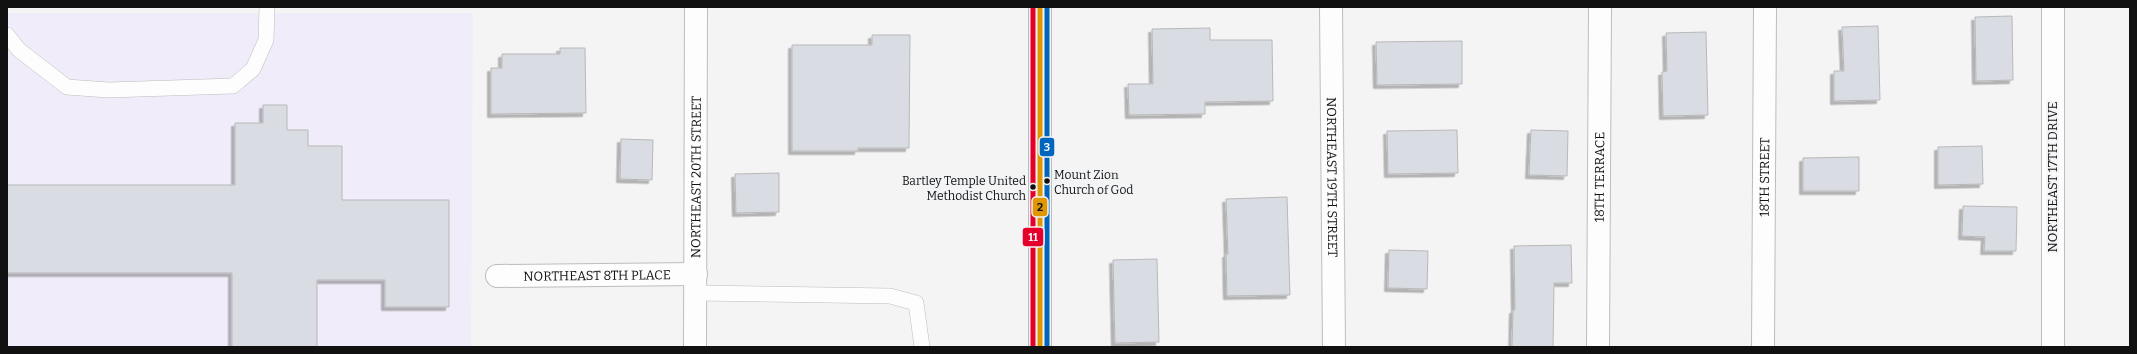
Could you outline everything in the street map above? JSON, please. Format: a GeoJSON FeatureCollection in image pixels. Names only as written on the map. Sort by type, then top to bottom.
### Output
{"type":"FeatureCollection","features":[{"type":"Feature","properties":{"kind":"street","name":"NORTHEAST 20TH STREET"},"geometry":{"type":"LineString","coordinates":[[694,347],[696,283],[696,7]]}},
{"type":"Feature","properties":{"kind":"street"},"geometry":{"type":"LineString","coordinates":[[1040,7],[1040,347]]}},
{"type":"Feature","properties":{"kind":"street","name":"NORTHEAST 19TH STREET"},"geometry":{"type":"LineString","coordinates":[[1330,7],[1334,347]]}},
{"type":"Feature","properties":{"kind":"street","name":"18TH TERRACE"},"geometry":{"type":"LineString","coordinates":[[1598,347],[1600,7]]}},
{"type":"Feature","properties":{"kind":"street","name":"18TH STREET"},"geometry":{"type":"LineString","coordinates":[[1763,347],[1765,7]]}},
{"type":"Feature","properties":{"kind":"street","name":"NORTHEAST 17TH DRIVE"},"geometry":{"type":"LineString","coordinates":[[2052,347],[2053,7]]}},
{"type":"Feature","properties":{"kind":"street","name":"NORTHEAST 8TH PLACE"},"geometry":{"type":"LineString","coordinates":[[497,276],[696,283]]}},
{"type":"Feature","properties":{"kind":"lane"},"geometry":{"type":"LineString","coordinates":[[7,35],[19,50],[67,87],[108,90],[232,86],[253,69],[266,40],[267,7]]}},
{"type":"Feature","properties":{"kind":"lane"},"geometry":{"type":"LineString","coordinates":[[696,283],[890,296],[916,303],[922,347]]}},
{"type":"Feature","properties":{"kind":"shaded area"},"geometry":{"type":"Polygon","coordinates":[[[7,13],[473,13],[471,347],[7,347],[7,13]]]}},
{"type":"Feature","properties":{"kind":"building"},"geometry":{"type":"Polygon","coordinates":[[[2012,16],[2013,80],[1976,81],[1975,17],[2012,16]]]}},
{"type":"Feature","properties":{"kind":"building"},"geometry":{"type":"Polygon","coordinates":[[[1878,26],[1880,100],[1834,101],[1834,71],[1844,71],[1842,27],[1878,26]]]}},
{"type":"Feature","properties":{"kind":"building"},"geometry":{"type":"Polygon","coordinates":[[[1210,28],[1210,40],[1272,40],[1273,101],[1205,102],[1205,114],[1129,115],[1128,84],[1153,84],[1152,29],[1210,28]]]}},
{"type":"Feature","properties":{"kind":"building"},"geometry":{"type":"Polygon","coordinates":[[[1706,32],[1708,115],[1663,116],[1662,72],[1667,71],[1666,33],[1706,32]]]}},
{"type":"Feature","properties":{"kind":"building"},"geometry":{"type":"Polygon","coordinates":[[[872,35],[910,35],[909,148],[858,148],[858,151],[792,151],[792,45],[872,45],[872,35]]]}},
{"type":"Feature","properties":{"kind":"building"},"geometry":{"type":"Polygon","coordinates":[[[1462,41],[1462,84],[1377,85],[1376,42],[1462,41]]]}},
{"type":"Feature","properties":{"kind":"building"},"geometry":{"type":"Polygon","coordinates":[[[560,48],[585,48],[586,113],[491,114],[491,68],[502,68],[502,54],[560,54],[560,48]]]}},
{"type":"Feature","properties":{"kind":"building"},"geometry":{"type":"Polygon","coordinates":[[[263,105],[287,105],[287,130],[308,130],[308,146],[342,146],[342,200],[449,200],[449,307],[385,307],[385,280],[317,280],[317,347],[232,347],[232,273],[7,273],[7,185],[235,185],[235,123],[263,123],[263,105]]]}},
{"type":"Feature","properties":{"kind":"building"},"geometry":{"type":"Polygon","coordinates":[[[1457,130],[1458,173],[1388,174],[1387,131],[1457,130]]]}},
{"type":"Feature","properties":{"kind":"building"},"geometry":{"type":"Polygon","coordinates":[[[1531,130],[1568,131],[1567,176],[1529,175],[1531,130]]]}},
{"type":"Feature","properties":{"kind":"building"},"geometry":{"type":"Polygon","coordinates":[[[621,139],[653,140],[652,180],[620,179],[621,139]]]}},
{"type":"Feature","properties":{"kind":"building"},"geometry":{"type":"Polygon","coordinates":[[[1982,146],[1983,184],[1938,185],[1938,147],[1982,146]]]}},
{"type":"Feature","properties":{"kind":"building"},"geometry":{"type":"Polygon","coordinates":[[[1859,157],[1859,191],[1803,191],[1803,158],[1859,157]]]}},
{"type":"Feature","properties":{"kind":"building"},"geometry":{"type":"Polygon","coordinates":[[[779,173],[779,212],[736,213],[735,174],[779,173]]]}},
{"type":"Feature","properties":{"kind":"building"},"geometry":{"type":"Polygon","coordinates":[[[1287,197],[1290,295],[1227,296],[1226,254],[1228,254],[1226,199],[1287,197]]]}},
{"type":"Feature","properties":{"kind":"building"},"geometry":{"type":"Polygon","coordinates":[[[1963,206],[2017,207],[2016,251],[1984,251],[1985,237],[1962,236],[1963,206]]]}},
{"type":"Feature","properties":{"kind":"building"},"geometry":{"type":"Polygon","coordinates":[[[1571,245],[1572,283],[1554,283],[1553,347],[1512,347],[1513,310],[1515,310],[1514,246],[1571,245]]]}},
{"type":"Feature","properties":{"kind":"building"},"geometry":{"type":"Polygon","coordinates":[[[1389,250],[1428,251],[1427,289],[1388,288],[1389,250]]]}},
{"type":"Feature","properties":{"kind":"building"},"geometry":{"type":"Polygon","coordinates":[[[1157,259],[1159,342],[1115,343],[1113,260],[1157,259]]]}},
{"type":"Feature","properties":{"kind":"transit line","name":"11"},"geometry":{"type":"LineString","coordinates":[[1033,7],[1033,347]]}},
{"type":"Feature","properties":{"kind":"transit line","name":"2"},"geometry":{"type":"LineString","coordinates":[[1040,7],[1040,347]]}},
{"type":"Feature","properties":{"kind":"transit line","name":"3"},"geometry":{"type":"LineString","coordinates":[[1047,7],[1047,347]]}},
{"type":"Feature","properties":{"kind":"place","name":"Mount Zion Church of God"},"geometry":{"type":"Point","coordinates":[1047,181]}},
{"type":"Feature","properties":{"kind":"place","name":"Bartley Temple United Methodist Church"},"geometry":{"type":"Point","coordinates":[1033,187]}}]}
